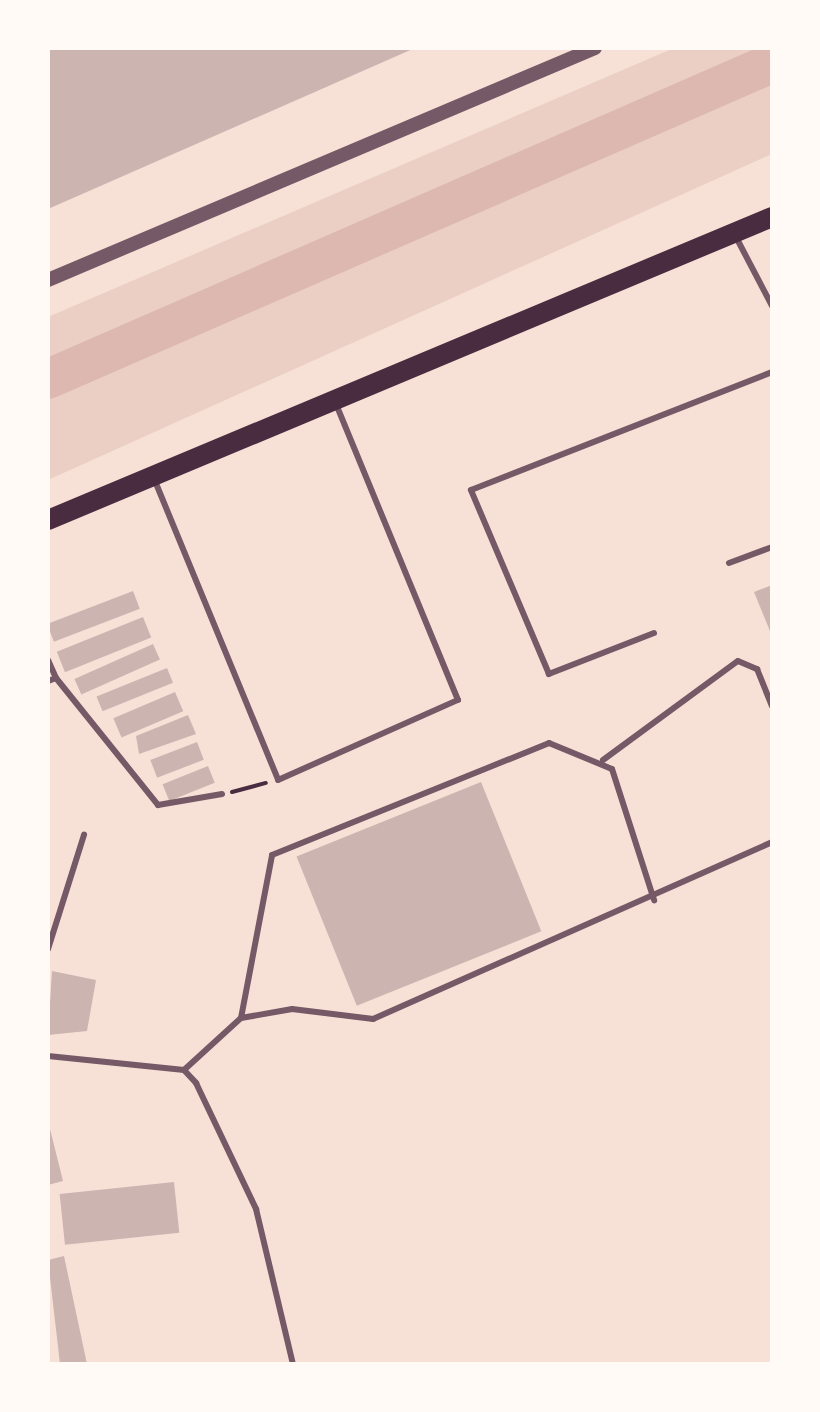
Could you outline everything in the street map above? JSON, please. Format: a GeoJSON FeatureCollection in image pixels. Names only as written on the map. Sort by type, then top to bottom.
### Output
{"type":"FeatureCollection","features":[{"type":"Feature","properties":{"kind":"main road"},"geometry":{"type":"LineString","coordinates":[[48,520],[772,217]]}},
{"type":"Feature","properties":{"kind":"street"},"geometry":{"type":"LineString","coordinates":[[48,280],[595,48]]}},
{"type":"Feature","properties":{"kind":"lane"},"geometry":{"type":"LineString","coordinates":[[734,234],[772,306]]}},
{"type":"Feature","properties":{"kind":"lane"},"geometry":{"type":"LineString","coordinates":[[654,633],[549,674],[471,490],[772,372]]}},
{"type":"Feature","properties":{"kind":"lane"},"geometry":{"type":"LineString","coordinates":[[154,477],[278,780],[458,700],[333,399]]}},
{"type":"Feature","properties":{"kind":"lane"},"geometry":{"type":"LineString","coordinates":[[729,563],[772,547]]}},
{"type":"Feature","properties":{"kind":"lane"},"geometry":{"type":"LineString","coordinates":[[48,660],[52,680],[158,805],[222,794]]}},
{"type":"Feature","properties":{"kind":"lane"},"geometry":{"type":"LineString","coordinates":[[603,760],[738,661],[757,669],[772,706]]}},
{"type":"Feature","properties":{"kind":"lane"},"geometry":{"type":"LineString","coordinates":[[241,1018],[268,866],[280,849],[549,743],[603,760]]}},
{"type":"Feature","properties":{"kind":"lane"},"geometry":{"type":"LineString","coordinates":[[603,760],[654,900]]}},
{"type":"Feature","properties":{"kind":"lane"},"geometry":{"type":"LineString","coordinates":[[48,949],[84,835]]}},
{"type":"Feature","properties":{"kind":"lane"},"geometry":{"type":"LineString","coordinates":[[48,1056],[184,1070],[241,1018],[292,1009],[373,1019],[654,900],[772,842]]}},
{"type":"Feature","properties":{"kind":"lane"},"geometry":{"type":"LineString","coordinates":[[184,1070],[225,1133],[256,1209],[293,1364]]}},
{"type":"Feature","properties":{"kind":"path"},"geometry":{"type":"LineString","coordinates":[[222,794],[278,780]]}},
{"type":"Feature","properties":{"kind":"shaded area"},"geometry":{"type":"Polygon","coordinates":[[[674,48],[772,48],[772,154],[48,480],[48,317],[674,48]]]}},
{"type":"Feature","properties":{"kind":"building"},"geometry":{"type":"Polygon","coordinates":[[[48,48],[415,48],[48,209],[48,48]]]}},
{"type":"Feature","properties":{"kind":"building"},"geometry":{"type":"Polygon","coordinates":[[[772,585],[772,636],[754,592],[772,585]]]}},
{"type":"Feature","properties":{"kind":"building"},"geometry":{"type":"Polygon","coordinates":[[[133,591],[140,609],[54,642],[48,624],[133,591]]]}},
{"type":"Feature","properties":{"kind":"building"},"geometry":{"type":"Polygon","coordinates":[[[143,617],[151,637],[65,672],[57,652],[143,617]]]}},
{"type":"Feature","properties":{"kind":"building"},"geometry":{"type":"Polygon","coordinates":[[[153,644],[160,660],[81,695],[74,679],[153,644]]]}},
{"type":"Feature","properties":{"kind":"building"},"geometry":{"type":"Polygon","coordinates":[[[167,668],[173,683],[103,711],[97,696],[167,668]]]}},
{"type":"Feature","properties":{"kind":"building"},"geometry":{"type":"Polygon","coordinates":[[[175,692],[183,711],[122,738],[113,718],[175,692]]]}},
{"type":"Feature","properties":{"kind":"building"},"geometry":{"type":"Polygon","coordinates":[[[188,715],[196,734],[139,754],[136,736],[188,715]]]}},
{"type":"Feature","properties":{"kind":"building"},"geometry":{"type":"Polygon","coordinates":[[[197,742],[204,760],[157,778],[150,760],[197,742]]]}},
{"type":"Feature","properties":{"kind":"building"},"geometry":{"type":"Polygon","coordinates":[[[208,766],[215,783],[169,801],[163,784],[208,766]]]}},
{"type":"Feature","properties":{"kind":"building"},"geometry":{"type":"Polygon","coordinates":[[[481,782],[541,931],[357,1006],[296,857],[481,782]]]}},
{"type":"Feature","properties":{"kind":"building"},"geometry":{"type":"Polygon","coordinates":[[[52,971],[96,980],[87,1031],[48,1035],[52,971]]]}},
{"type":"Feature","properties":{"kind":"building"},"geometry":{"type":"Polygon","coordinates":[[[48,1121],[63,1181],[48,1185],[48,1121]]]}},
{"type":"Feature","properties":{"kind":"building"},"geometry":{"type":"Polygon","coordinates":[[[174,1182],[179,1233],[65,1245],[60,1194],[174,1182]]]}},
{"type":"Feature","properties":{"kind":"building"},"geometry":{"type":"Polygon","coordinates":[[[64,1256],[87,1364],[60,1364],[48,1260],[64,1256]]]}},
{"type":"Feature","properties":{"kind":"waterway"},"geometry":{"type":"LineString","coordinates":[[48,379],[772,63]]}},
{"type":"Feature","properties":{"kind":"waterway"},"geometry":{"type":"LineString","coordinates":[[769,65],[772,70]]}}]}
